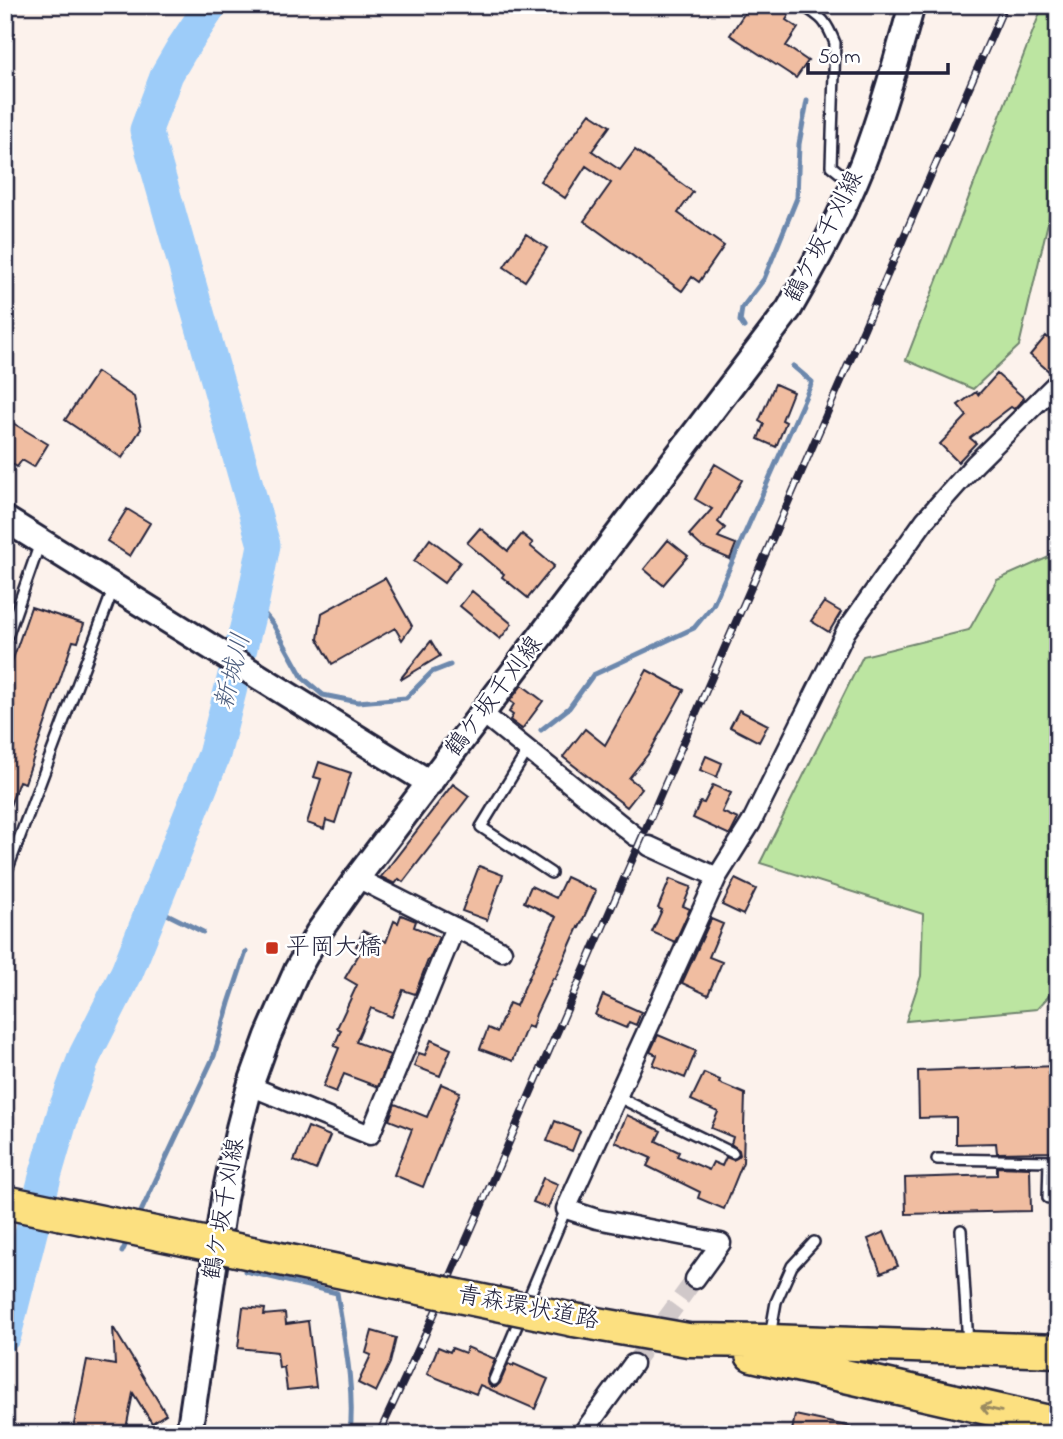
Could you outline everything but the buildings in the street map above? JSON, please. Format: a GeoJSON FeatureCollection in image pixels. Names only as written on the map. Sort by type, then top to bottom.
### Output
{"type":"FeatureCollection","features":[{"type":"Feature","properties":{"kind":"highway","name":"青森環状道路"},"geometry":{"type":"LineString","coordinates":[[5,1202],[574,1320],[688,1340],[1058,1352]]}},
{"type":"Feature","properties":{"kind":"highway"},"geometry":{"type":"LineString","coordinates":[[688,1340],[1058,1424]]}},
{"type":"Feature","properties":{"kind":"main road","name":"鶴ケ坂千刈線"},"geometry":{"type":"LineString","coordinates":[[189,1434],[224,1199],[239,1128],[250,1086],[268,1036],[297,970],[318,933],[357,878],[789,309],[824,249],[854,184],[887,92],[912,5]]}},
{"type":"Feature","properties":{"kind":"main road"},"geometry":{"type":"LineString","coordinates":[[5,519],[430,783]]}},
{"type":"Feature","properties":{"kind":"street"},"geometry":{"type":"LineString","coordinates":[[695,1279],[721,1243],[597,1219],[566,1209],[717,877],[751,823],[846,631],[925,520],[975,464],[1058,382]]}},
{"type":"Feature","properties":{"kind":"street"},"geometry":{"type":"LineString","coordinates":[[482,713],[642,841],[717,877]]}},
{"type":"Feature","properties":{"kind":"street"},"geometry":{"type":"LineString","coordinates":[[357,878],[502,951]]}},
{"type":"Feature","properties":{"kind":"street"},"geometry":{"type":"LineString","coordinates":[[250,1086],[370,1135],[455,927]]}},
{"type":"Feature","properties":{"kind":"street"},"geometry":{"type":"LineString","coordinates":[[582,1434],[633,1364]]}},
{"type":"Feature","properties":{"kind":"lane"},"geometry":{"type":"LineString","coordinates":[[802,5],[828,25],[835,43],[831,166],[854,184]]}},
{"type":"Feature","properties":{"kind":"lane"},"geometry":{"type":"LineString","coordinates":[[5,643],[41,541]]}},
{"type":"Feature","properties":{"kind":"lane"},"geometry":{"type":"LineString","coordinates":[[5,877],[114,586]]}},
{"type":"Feature","properties":{"kind":"lane"},"geometry":{"type":"LineString","coordinates":[[528,750],[481,827],[551,873]]}},
{"type":"Feature","properties":{"kind":"lane"},"geometry":{"type":"LineString","coordinates":[[616,1096],[733,1153]]}},
{"type":"Feature","properties":{"kind":"lane"},"geometry":{"type":"LineString","coordinates":[[937,1159],[1049,1161],[1048,1198],[1058,1198]]}},
{"type":"Feature","properties":{"kind":"lane"},"geometry":{"type":"LineString","coordinates":[[494,1380],[566,1209]]}},
{"type":"Feature","properties":{"kind":"lane"},"geometry":{"type":"LineString","coordinates":[[961,1230],[968,1348]]}},
{"type":"Feature","properties":{"kind":"lane"},"geometry":{"type":"LineString","coordinates":[[769,1341],[776,1301],[792,1266],[814,1242]]}},
{"type":"Feature","properties":{"kind":"green space"},"geometry":{"type":"Polygon","coordinates":[[[1043,5],[1058,5],[1058,180],[1019,346],[973,389],[906,360],[1043,5]]]}},
{"type":"Feature","properties":{"kind":"green space"},"geometry":{"type":"Polygon","coordinates":[[[1058,553],[1058,986],[1037,1009],[906,1021],[921,976],[923,914],[760,863],[863,656],[969,630],[997,580],[1058,553]]]}},
{"type":"Feature","properties":{"kind":"waterway","name":"新城川"},"geometry":{"type":"LineString","coordinates":[[5,1335],[64,1111],[85,1055],[127,972],[214,755],[264,545],[146,130],[167,74],[211,5]]}},
{"type":"Feature","properties":{"kind":"waterway"},"geometry":{"type":"LineString","coordinates":[[744,327],[740,321],[742,308],[764,279],[797,198],[799,144],[807,101]]}},
{"type":"Feature","properties":{"kind":"waterway"},"geometry":{"type":"LineString","coordinates":[[541,730],[569,708],[593,675],[694,628],[713,605],[812,382],[793,366]]}},
{"type":"Feature","properties":{"kind":"waterway"},"geometry":{"type":"LineString","coordinates":[[253,600],[273,624],[303,678],[323,695],[358,702],[406,698],[432,672],[450,665]]}},
{"type":"Feature","properties":{"kind":"waterway"},"geometry":{"type":"LineString","coordinates":[[153,907],[203,932]]}},
{"type":"Feature","properties":{"kind":"waterway"},"geometry":{"type":"LineString","coordinates":[[138,1218],[214,1056],[246,952]]}},
{"type":"Feature","properties":{"kind":"waterway"},"geometry":{"type":"LineString","coordinates":[[122,1252],[128,1239]]}},
{"type":"Feature","properties":{"kind":"waterway"},"geometry":{"type":"LineString","coordinates":[[245,1271],[337,1293],[350,1381],[350,1434]]}},
{"type":"Feature","properties":{"kind":"tunnel"},"geometry":{"type":"LineString","coordinates":[[633,1364],[695,1279]]}},
{"type":"Feature","properties":{"kind":"railway"},"geometry":{"type":"LineString","coordinates":[[379,1434],[425,1335],[1005,5]]}},
{"type":"Feature","properties":{"kind":"place","name":"平岡大橋"},"geometry":{"type":"Point","coordinates":[272,948]}}]}
